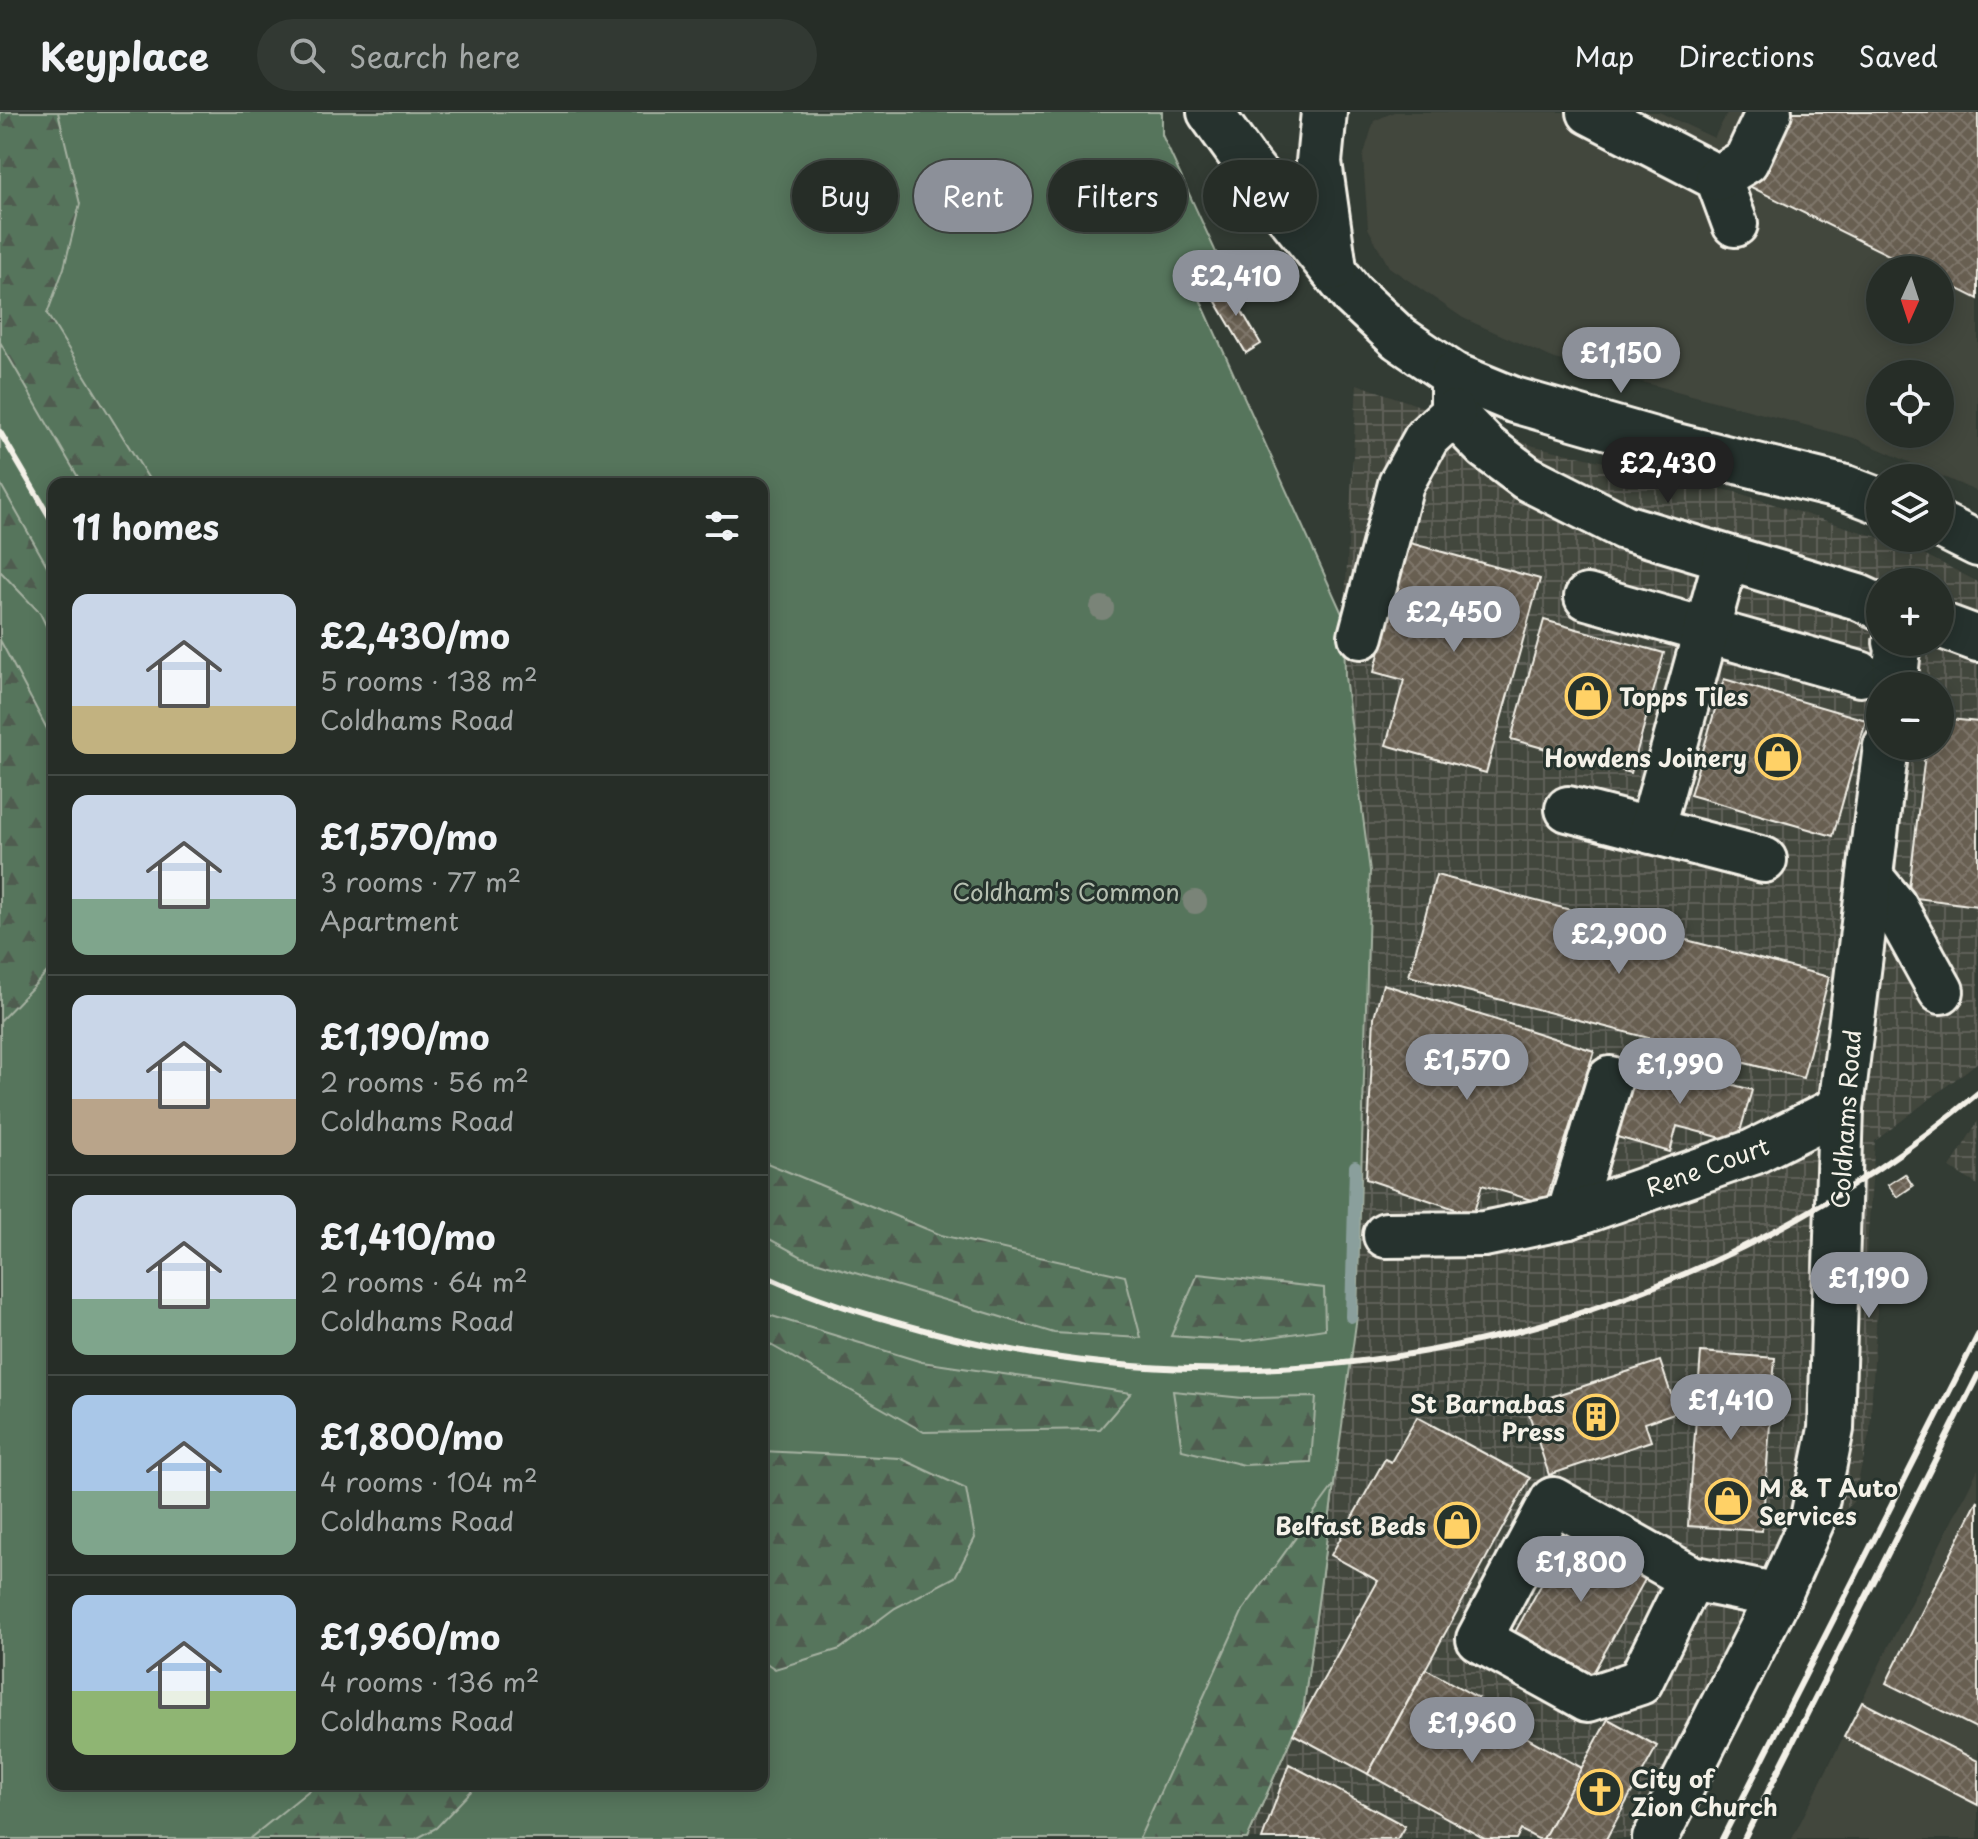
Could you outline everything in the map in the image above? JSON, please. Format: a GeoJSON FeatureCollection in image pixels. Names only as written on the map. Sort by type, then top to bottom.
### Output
{"type":"FeatureCollection","features":[{"type":"Feature","properties":{"kind":"street"},"geometry":{"type":"LineString","coordinates":[[1210,112],[1245,161],[1352,294],[1453,394],[1486,447],[1527,478],[1624,527],[1866,601]]}},
{"type":"Feature","properties":{"kind":"street"},"geometry":{"type":"LineString","coordinates":[[1324,112],[1319,162],[1335,271]]}},
{"type":"Feature","properties":{"kind":"street"},"geometry":{"type":"LineString","coordinates":[[1590,112],[1718,178],[1735,224]]}},
{"type":"Feature","properties":{"kind":"street"},"geometry":{"type":"LineString","coordinates":[[1718,178],[1746,161],[1769,112]]}},
{"type":"Feature","properties":{"kind":"street"},"geometry":{"type":"LineString","coordinates":[[1453,394],[1514,400],[1866,496]]}},
{"type":"Feature","properties":{"kind":"street"},"geometry":{"type":"LineString","coordinates":[[1361,636],[1401,484],[1453,394]]}},
{"type":"Feature","properties":{"kind":"street"},"geometry":{"type":"LineString","coordinates":[[1954,532],[1978,544]]}},
{"type":"Feature","properties":{"kind":"street"},"geometry":{"type":"LineString","coordinates":[[1651,831],[1726,559]]}},
{"type":"Feature","properties":{"kind":"street"},"geometry":{"type":"LineString","coordinates":[[1587,597],[1866,677]]}},
{"type":"Feature","properties":{"kind":"street"},"geometry":{"type":"LineString","coordinates":[[1954,630],[1978,639]]}},
{"type":"Feature","properties":{"kind":"street","name":"Coldhams Road"},"geometry":{"type":"LineString","coordinates":[[1655,1839],[1777,1599],[1813,1518],[1831,1429],[1841,1108],[1884,760]]}},
{"type":"Feature","properties":{"kind":"street"},"geometry":{"type":"LineString","coordinates":[[1568,809],[1764,860]]}},
{"type":"Feature","properties":{"kind":"street"},"geometry":{"type":"LineString","coordinates":[[1870,877],[1894,906],[1941,991]]}},
{"type":"Feature","properties":{"kind":"street"},"geometry":{"type":"LineString","coordinates":[[1569,1216],[1610,1079]]}},
{"type":"Feature","properties":{"kind":"street","name":"Rene Court"},"geometry":{"type":"LineString","coordinates":[[1386,1235],[1484,1234],[1569,1216],[1753,1152],[1841,1108]]}},
{"type":"Feature","properties":{"kind":"street"},"geometry":{"type":"LineString","coordinates":[[1691,1578],[1640,1682],[1588,1699],[1479,1639],[1553,1500],[1691,1578],[1760,1592],[1777,1599]]}},
{"type":"Feature","properties":{"kind":"shaded area"},"geometry":{"type":"Polygon","coordinates":[[[1394,112],[1659,112],[1714,138],[1728,112],[1978,112],[1978,492],[1954,482],[1954,464],[1914,464],[1877,448],[1954,448],[1954,360],[1866,360],[1866,443],[1555,359],[1463,318],[1389,267],[1368,228],[1363,157],[1374,121],[1394,112]]]}},
{"type":"Feature","properties":{"kind":"shaded area"},"geometry":{"type":"Polygon","coordinates":[[[1357,384],[1534,446],[1735,492],[1866,533],[1866,552],[1920,552],[1951,568],[1866,568],[1866,656],[1954,656],[1954,570],[1978,582],[1978,1062],[1875,1141],[1864,1287],[1877,1309],[1870,1431],[1853,1502],[1836,1520],[1796,1609],[1676,1839],[1247,1839],[1303,1711],[1357,1316],[1370,871],[1345,677],[1344,618],[1357,384]]]}},
{"type":"Feature","properties":{"kind":"shaded area"},"geometry":{"type":"Polygon","coordinates":[[[1978,1121],[1978,1185],[1950,1168],[1978,1121]]]}},
{"type":"Feature","properties":{"kind":"shaded area"},"geometry":{"type":"Polygon","coordinates":[[[1978,1469],[1978,1839],[1792,1839],[1978,1469]]]}},
{"type":"Feature","properties":{"kind":"green space","name":"Coldham's Common"},"geometry":{"type":"Polygon","coordinates":[[[0,112],[1162,112],[1162,135],[1173,160],[1048,160],[1048,232],[1187,232],[1187,189],[1203,224],[1203,232],[1207,232],[1225,272],[1198,295],[1344,618],[1345,677],[1370,871],[1357,1316],[1303,1711],[1247,1839],[0,1839],[0,112]]]}},
{"type":"Feature","properties":{"kind":"green space"},"geometry":{"type":"Polygon","coordinates":[[[0,112],[58,112],[80,204],[64,268],[47,314],[148,478],[79,478],[0,342],[0,112]]]}},
{"type":"Feature","properties":{"kind":"green space"},"geometry":{"type":"Polygon","coordinates":[[[0,483],[48,567],[48,630],[40,613],[0,571],[0,483]]]}},
{"type":"Feature","properties":{"kind":"green space"},"geometry":{"type":"Polygon","coordinates":[[[0,640],[48,731],[48,971],[0,1021],[0,640]]]}},
{"type":"Feature","properties":{"kind":"green space"},"geometry":{"type":"Polygon","coordinates":[[[768,1163],[941,1235],[1125,1276],[1141,1338],[1054,1333],[802,1257],[768,1238],[768,1163]]]}},
{"type":"Feature","properties":{"kind":"green space"},"geometry":{"type":"Polygon","coordinates":[[[1198,1274],[1324,1288],[1325,1329],[1244,1341],[1171,1336],[1198,1274]]]}},
{"type":"Feature","properties":{"kind":"green space"},"geometry":{"type":"Polygon","coordinates":[[[768,1315],[922,1362],[1131,1393],[1100,1429],[924,1432],[768,1343],[768,1315]]]}},
{"type":"Feature","properties":{"kind":"green space"},"geometry":{"type":"Polygon","coordinates":[[[1173,1391],[1243,1398],[1316,1397],[1311,1462],[1244,1465],[1182,1450],[1173,1391]]]}},
{"type":"Feature","properties":{"kind":"green space"},"geometry":{"type":"Polygon","coordinates":[[[768,1451],[900,1458],[966,1489],[975,1538],[955,1577],[895,1608],[840,1649],[775,1669],[768,1664],[768,1451]]]}},
{"type":"Feature","properties":{"kind":"green space"},"geometry":{"type":"Polygon","coordinates":[[[1334,1485],[1303,1711],[1247,1839],[1139,1839],[1243,1610],[1334,1485]]]}},
{"type":"Feature","properties":{"kind":"green space"},"geometry":{"type":"Polygon","coordinates":[[[310,1790],[472,1790],[436,1828],[416,1839],[249,1839],[310,1790]]]}},
{"type":"Feature","properties":{"kind":"building"},"geometry":{"type":"Polygon","coordinates":[[[1781,112],[1978,112],[1978,299],[1954,287],[1954,256],[1891,256],[1745,184],[1781,112]]]}},
{"type":"Feature","properties":{"kind":"building"},"geometry":{"type":"Polygon","coordinates":[[[1226,284],[1261,344],[1246,353],[1211,293],[1226,284]]]}},
{"type":"Feature","properties":{"kind":"building"},"geometry":{"type":"Polygon","coordinates":[[[1410,543],[1540,579],[1486,773],[1386,745],[1404,680],[1374,672],[1410,543]]]}},
{"type":"Feature","properties":{"kind":"building"},"geometry":{"type":"Polygon","coordinates":[[[1544,620],[1664,653],[1631,773],[1511,739],[1544,620]]]}},
{"type":"Feature","properties":{"kind":"building"},"geometry":{"type":"Polygon","coordinates":[[[1724,679],[1866,720],[1833,836],[1690,795],[1724,679]]]}},
{"type":"Feature","properties":{"kind":"building"},"geometry":{"type":"Polygon","coordinates":[[[1954,719],[1978,722],[1978,906],[1908,897],[1924,760],[1954,760],[1954,719]]]}},
{"type":"Feature","properties":{"kind":"building"},"geometry":{"type":"Polygon","coordinates":[[[1436,875],[1829,977],[1803,1078],[1409,976],[1436,875]]]}},
{"type":"Feature","properties":{"kind":"building"},"geometry":{"type":"Polygon","coordinates":[[[1383,984],[1594,1051],[1545,1204],[1482,1185],[1473,1215],[1366,1179],[1374,1017],[1383,984]]]}},
{"type":"Feature","properties":{"kind":"building"},"geometry":{"type":"Polygon","coordinates":[[[1639,1059],[1752,1090],[1737,1142],[1677,1126],[1670,1152],[1617,1137],[1639,1059]]]}},
{"type":"Feature","properties":{"kind":"building"},"geometry":{"type":"Polygon","coordinates":[[[1905,1174],[1913,1186],[1897,1197],[1888,1185],[1905,1174]]]}},
{"type":"Feature","properties":{"kind":"building"},"geometry":{"type":"Polygon","coordinates":[[[1701,1352],[1775,1358],[1762,1531],[1688,1526],[1701,1352]]]}},
{"type":"Feature","properties":{"kind":"building","name":"St Barnabas Press"},"geometry":{"type":"Polygon","coordinates":[[[1660,1361],[1677,1412],[1645,1423],[1651,1441],[1549,1475],[1526,1405],[1660,1361]]]}},
{"type":"Feature","properties":{"kind":"building"},"geometry":{"type":"Polygon","coordinates":[[[1417,1417],[1530,1478],[1368,1774],[1293,1734],[1378,1581],[1331,1555],[1385,1459],[1391,1462],[1417,1417]]]}},
{"type":"Feature","properties":{"kind":"building"},"geometry":{"type":"Polygon","coordinates":[[[1978,1500],[1978,1729],[1886,1683],[1978,1500]]]}},
{"type":"Feature","properties":{"kind":"building"},"geometry":{"type":"Polygon","coordinates":[[[1570,1533],[1647,1576],[1592,1675],[1515,1632],[1570,1533]]]}},
{"type":"Feature","properties":{"kind":"building"},"geometry":{"type":"Polygon","coordinates":[[[1426,1669],[1478,1698],[1473,1708],[1582,1768],[1543,1839],[1521,1830],[1516,1839],[1485,1839],[1368,1774],[1426,1669]]]}},
{"type":"Feature","properties":{"kind":"building"},"geometry":{"type":"Polygon","coordinates":[[[1862,1702],[1978,1761],[1978,1805],[1844,1737],[1862,1702]]]}},
{"type":"Feature","properties":{"kind":"building","name":"City of Zion Church"},"geometry":{"type":"Polygon","coordinates":[[[1608,1719],[1657,1746],[1606,1839],[1543,1839],[1608,1719]]]}},
{"type":"Feature","properties":{"kind":"building"},"geometry":{"type":"Polygon","coordinates":[[[1289,1764],[1405,1826],[1397,1839],[1262,1839],[1289,1764]]]}},
{"type":"Feature","properties":{"kind":"waterway"},"geometry":{"type":"LineString","coordinates":[[1351,1317],[1355,1166]]}},
{"type":"Feature","properties":{"kind":"railway"},"geometry":{"type":"LineString","coordinates":[[0,432],[48,514]]}},
{"type":"Feature","properties":{"kind":"railway"},"geometry":{"type":"LineString","coordinates":[[768,1278],[823,1300],[928,1331],[1066,1359],[1206,1369],[1345,1363],[1482,1340],[1616,1301],[1744,1246],[1865,1177],[1978,1093]]}},
{"type":"Feature","properties":{"kind":"railway"},"geometry":{"type":"LineString","coordinates":[[1722,1839],[1978,1335]]}},
{"type":"Feature","properties":{"kind":"railway"},"geometry":{"type":"LineString","coordinates":[[1744,1839],[1978,1375]]}},
{"type":"Feature","properties":{"kind":"place","name":"Topps Tiles"},"geometry":{"type":"Point","coordinates":[1588,696]}},
{"type":"Feature","properties":{"kind":"place","name":"Howdens Joinery"},"geometry":{"type":"Point","coordinates":[1778,757]}},
{"type":"Feature","properties":{"kind":"place","name":"St Barnabas Press"},"geometry":{"type":"Point","coordinates":[1596,1417]}},
{"type":"Feature","properties":{"kind":"place","name":"M & T Auto Services"},"geometry":{"type":"Point","coordinates":[1728,1501]}},
{"type":"Feature","properties":{"kind":"place","name":"Belfast Beds"},"geometry":{"type":"Point","coordinates":[1457,1525]}},
{"type":"Feature","properties":{"kind":"place","name":"City of Zion Church"},"geometry":{"type":"Point","coordinates":[1600,1792]}}]}
